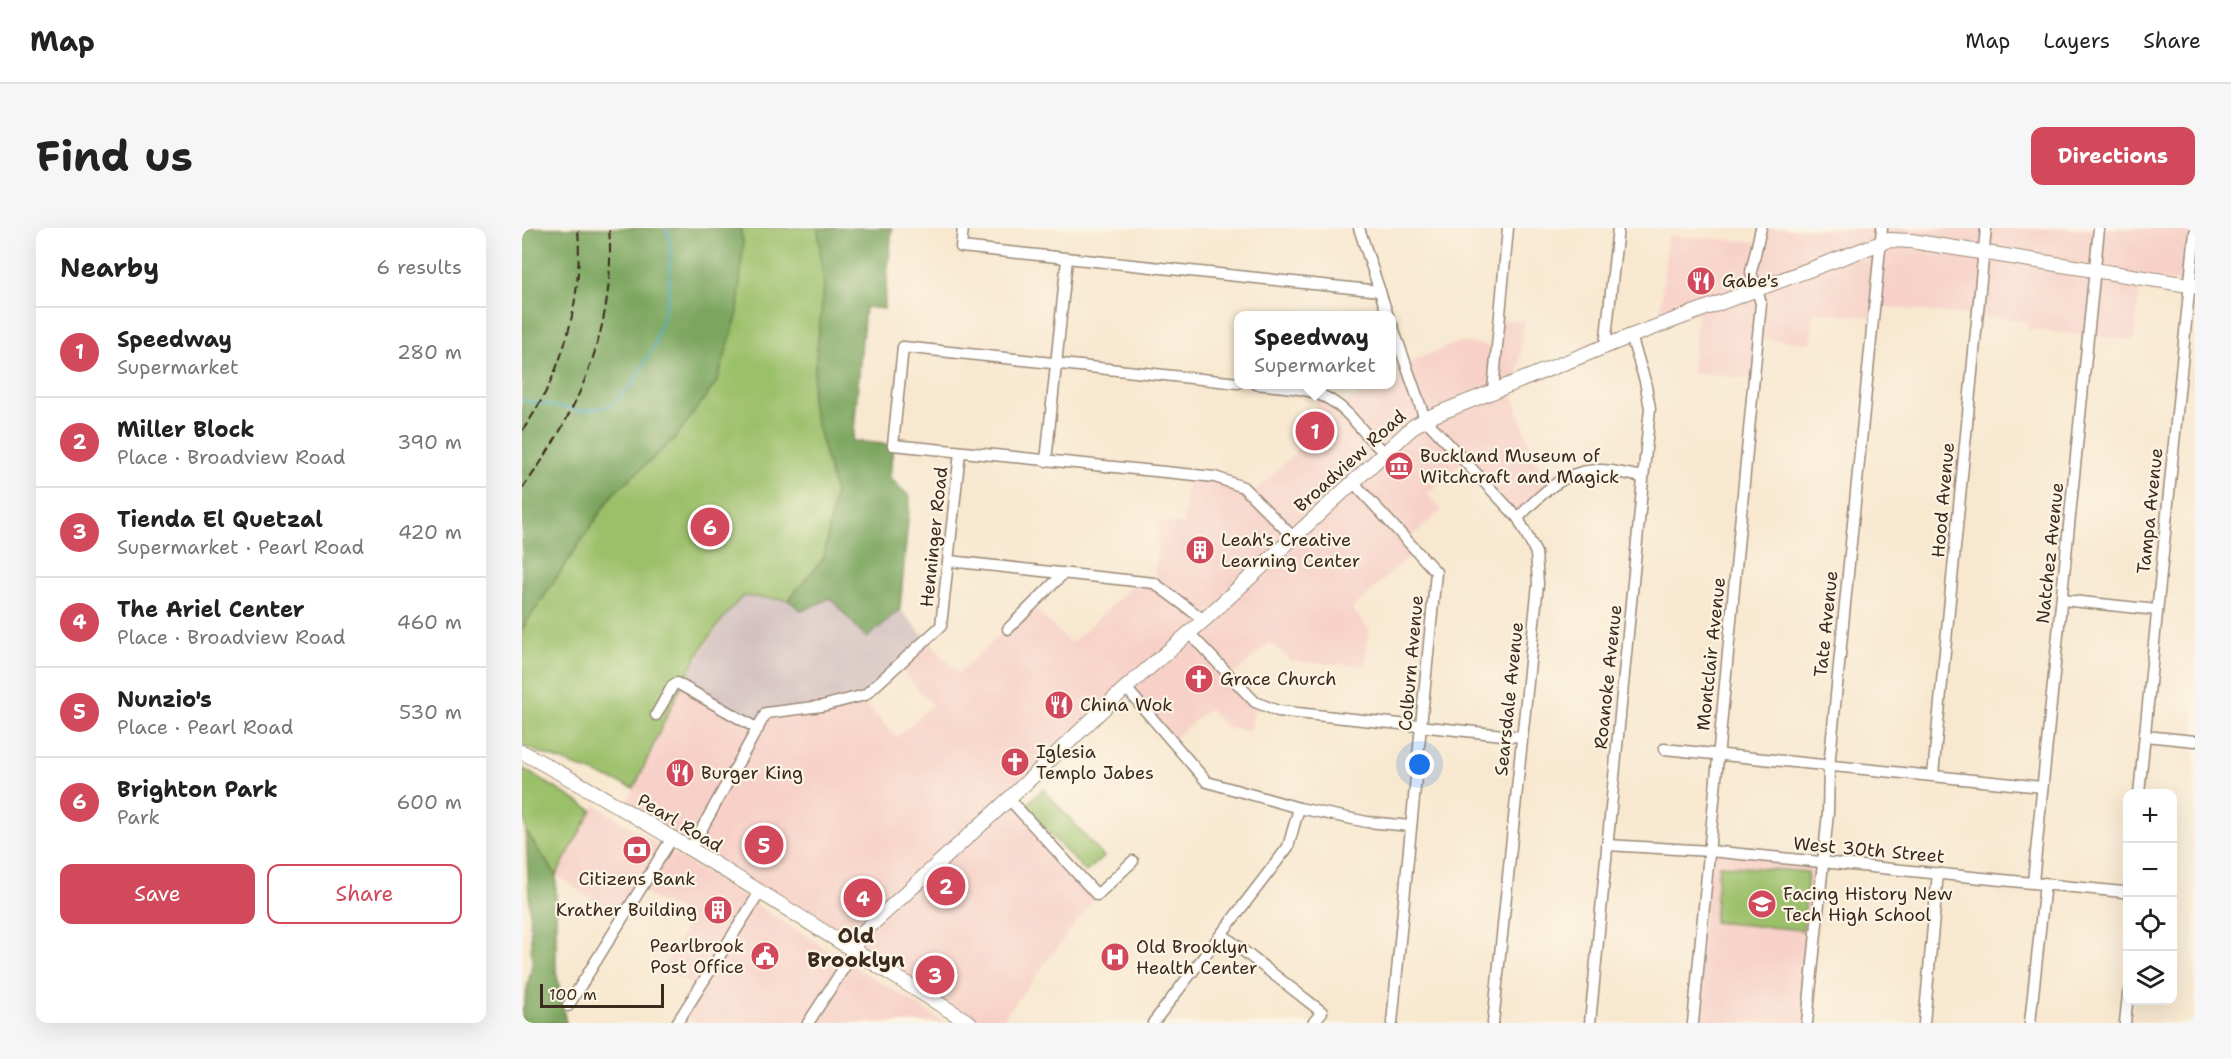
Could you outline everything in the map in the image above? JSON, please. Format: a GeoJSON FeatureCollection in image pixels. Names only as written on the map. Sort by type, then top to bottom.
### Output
{"type":"FeatureCollection","features":[{"type":"Feature","properties":{"kind":"main road","name":"Broadview Road"},"geometry":{"type":"LineString","coordinates":[[853,950],[860,935],[1010,799],[1126,688],[1425,419],[1605,346],[1756,289],[1882,235],[2192,285]]}},
{"type":"Feature","properties":{"kind":"main road","name":"Pearl Road"},"geometry":{"type":"LineString","coordinates":[[522,752],[672,838],[970,1023]]}},
{"type":"Feature","properties":{"kind":"street"},"geometry":{"type":"LineString","coordinates":[[963,228],[961,247],[1380,291]]}},
{"type":"Feature","properties":{"kind":"street"},"geometry":{"type":"LineString","coordinates":[[1359,228],[1387,311]]}},
{"type":"Feature","properties":{"kind":"street"},"geometry":{"type":"LineString","coordinates":[[1493,390],[1508,228]]}},
{"type":"Feature","properties":{"kind":"street"},"geometry":{"type":"LineString","coordinates":[[1605,346],[1618,228]]}},
{"type":"Feature","properties":{"kind":"street","name":"Montclair Avenue"},"geometry":{"type":"LineString","coordinates":[[1693,1023],[1761,303],[1750,272],[1761,228]]}},
{"type":"Feature","properties":{"kind":"street","name":"Hood Avenue"},"geometry":{"type":"LineString","coordinates":[[1933,776],[1986,228]]}},
{"type":"Feature","properties":{"kind":"street","name":"Natchez Avenue"},"geometry":{"type":"LineString","coordinates":[[2033,882],[2099,228]]}},
{"type":"Feature","properties":{"kind":"street","name":"Tampa Avenue"},"geometry":{"type":"LineString","coordinates":[[2140,789],[2192,285],[2195,232]]}},
{"type":"Feature","properties":{"kind":"street","name":"Tate Avenue"},"geometry":{"type":"LineString","coordinates":[[1808,1023],[1828,813],[1829,767],[1882,235]]}},
{"type":"Feature","properties":{"kind":"street"},"geometry":{"type":"LineString","coordinates":[[1046,461],[1067,258]]}},
{"type":"Feature","properties":{"kind":"street"},"geometry":{"type":"LineString","coordinates":[[1396,336],[1425,419]]}},
{"type":"Feature","properties":{"kind":"street","name":"Roanoke Avenue"},"geometry":{"type":"LineString","coordinates":[[1590,1023],[1650,408],[1646,381],[1631,336]]}},
{"type":"Feature","properties":{"kind":"street"},"geometry":{"type":"LineString","coordinates":[[1234,382],[903,347],[893,445],[1215,477],[1243,487],[1293,537]]}},
{"type":"Feature","properties":{"kind":"street"},"geometry":{"type":"LineString","coordinates":[[1297,389],[1333,401],[1385,453]]}},
{"type":"Feature","properties":{"kind":"street","name":"Searsdale Avenue"},"geometry":{"type":"LineString","coordinates":[[1425,419],[1518,518],[1536,554],[1538,584],[1493,1023]]}},
{"type":"Feature","properties":{"kind":"street","name":"Henninger Road"},"geometry":{"type":"LineString","coordinates":[[690,850],[766,713],[822,706],[865,695],[941,626],[960,452]]}},
{"type":"Feature","properties":{"kind":"street"},"geometry":{"type":"LineString","coordinates":[[1518,518],[1558,481],[1574,474],[1597,470],[1644,477]]}},
{"type":"Feature","properties":{"kind":"street","name":"Colburn Avenue"},"geometry":{"type":"LineString","coordinates":[[1353,482],[1436,572],[1392,1023]]}},
{"type":"Feature","properties":{"kind":"street"},"geometry":{"type":"LineString","coordinates":[[949,561],[1154,583],[1204,620]]}},
{"type":"Feature","properties":{"kind":"street"},"geometry":{"type":"LineString","coordinates":[[1008,628],[1064,573]]}},
{"type":"Feature","properties":{"kind":"street"},"geometry":{"type":"LineString","coordinates":[[2062,600],[2157,610]]}},
{"type":"Feature","properties":{"kind":"street"},"geometry":{"type":"LineString","coordinates":[[1189,633],[1255,702],[1278,711],[1522,738]]}},
{"type":"Feature","properties":{"kind":"street"},"geometry":{"type":"LineString","coordinates":[[656,714],[673,685],[677,683],[758,729]]}},
{"type":"Feature","properties":{"kind":"street"},"geometry":{"type":"LineString","coordinates":[[1126,688],[1207,783],[1299,808],[1367,822],[1411,826]]}},
{"type":"Feature","properties":{"kind":"street"},"geometry":{"type":"LineString","coordinates":[[2145,736],[2195,741]]}},
{"type":"Feature","properties":{"kind":"street"},"geometry":{"type":"LineString","coordinates":[[1664,749],[2042,787]]}},
{"type":"Feature","properties":{"kind":"street"},"geometry":{"type":"LineString","coordinates":[[1010,799],[1097,895],[1133,861]]}},
{"type":"Feature","properties":{"kind":"street"},"geometry":{"type":"LineString","coordinates":[[1153,1023],[1288,847],[1299,808]]}},
{"type":"Feature","properties":{"kind":"street"},"geometry":{"type":"LineString","coordinates":[[568,1006],[672,838]]}},
{"type":"Feature","properties":{"kind":"street","name":"West 30th Street"},"geometry":{"type":"LineString","coordinates":[[1607,845],[1710,851],[2123,891]]}},
{"type":"Feature","properties":{"kind":"street"},"geometry":{"type":"LineString","coordinates":[[1924,1023],[1938,873]]}},
{"type":"Feature","properties":{"kind":"street"},"geometry":{"type":"LineString","coordinates":[[2030,1023],[2045,883]]}},
{"type":"Feature","properties":{"kind":"street"},"geometry":{"type":"LineString","coordinates":[[677,1023],[760,892]]}},
{"type":"Feature","properties":{"kind":"street"},"geometry":{"type":"LineString","coordinates":[[1223,934],[1322,1012],[1313,1023]]}},
{"type":"Feature","properties":{"kind":"street","name":"Broadview Road"},"geometry":{"type":"LineString","coordinates":[[808,1023],[853,950]]}},
{"type":"Feature","properties":{"kind":"street"},"geometry":{"type":"LineString","coordinates":[[2125,1023],[2126,1005]]}},
{"type":"Feature","properties":{"kind":"shaded area"},"geometry":{"type":"Polygon","coordinates":[[[1761,228],[2195,228],[2189,285],[2141,276],[2134,340],[2027,329],[2028,321],[1875,306],[1874,317],[1814,312],[1811,343],[1758,338],[1754,379],[1692,373],[1698,312],[1659,326],[1668,235],[1758,242],[1761,228]]]}},
{"type":"Feature","properties":{"kind":"shaded area"},"geometry":{"type":"Polygon","coordinates":[[[1499,319],[1524,321],[1518,380],[1509,384],[1536,462],[1552,486],[1518,518],[1463,461],[1427,494],[1442,510],[1408,540],[1416,550],[1352,609],[1369,629],[1365,666],[1291,661],[1270,642],[1231,677],[1255,702],[1251,730],[1226,727],[1209,709],[1172,740],[1126,689],[1010,799],[1097,895],[1000,1023],[970,1023],[624,810],[682,684],[766,713],[858,697],[897,737],[932,705],[897,665],[926,639],[958,673],[1032,605],[1071,644],[1137,581],[1154,583],[1160,521],[1183,524],[1188,474],[1215,477],[1252,495],[1299,449],[1319,395],[1338,406],[1355,398],[1362,389],[1396,389],[1396,378],[1408,375],[1405,364],[1459,342],[1497,347],[1499,319]]]}},
{"type":"Feature","properties":{"kind":"shaded area"},"geometry":{"type":"Polygon","coordinates":[[[743,596],[788,600],[802,611],[830,598],[867,638],[900,609],[926,639],[865,695],[767,713],[758,729],[682,684],[729,610],[743,596]]]}},
{"type":"Feature","properties":{"kind":"shaded area"},"geometry":{"type":"Polygon","coordinates":[[[595,805],[946,1023],[699,1023],[687,1016],[702,992],[662,968],[687,925],[688,915],[633,888],[617,916],[556,875],[595,805]]]}},
{"type":"Feature","properties":{"kind":"shaded area","name":"Facing History New Tech High School"},"geometry":{"type":"Polygon","coordinates":[[[1710,851],[1823,863],[1807,1023],[1693,1023],[1710,851]]]}},
{"type":"Feature","properties":{"kind":"green space"},"geometry":{"type":"Polygon","coordinates":[[[522,228],[740,228],[743,242],[738,313],[717,382],[674,439],[612,495],[522,629],[522,228]]]}},
{"type":"Feature","properties":{"kind":"green space"},"geometry":{"type":"Polygon","coordinates":[[[740,228],[818,228],[824,287],[811,402],[835,492],[824,558],[788,600],[743,596],[725,617],[694,662],[668,712],[634,788],[522,746],[522,629],[612,495],[674,439],[743,242],[740,228]]]}},
{"type":"Feature","properties":{"kind":"green space"},"geometry":{"type":"Polygon","coordinates":[[[818,228],[892,228],[884,309],[865,307],[853,441],[893,445],[890,478],[910,497],[900,609],[867,638],[830,598],[802,611],[788,600],[824,558],[835,492],[811,402],[824,287],[818,228]]]}},
{"type":"Feature","properties":{"kind":"green space"},"geometry":{"type":"Polygon","coordinates":[[[522,768],[592,810],[556,875],[526,832],[522,799],[522,768]]]}},
{"type":"Feature","properties":{"kind":"green space"},"geometry":{"type":"Polygon","coordinates":[[[1043,789],[1104,857],[1086,872],[1024,807],[1043,789]]]}},
{"type":"Feature","properties":{"kind":"green space"},"geometry":{"type":"Polygon","coordinates":[[[526,832],[556,875],[556,971],[566,1023],[522,1023],[532,965],[526,832]]]}},
{"type":"Feature","properties":{"kind":"green space"},"geometry":{"type":"Polygon","coordinates":[[[1719,865],[1808,872],[1803,930],[1714,922],[1719,865]]]}},
{"type":"Feature","properties":{"kind":"waterway"},"geometry":{"type":"LineString","coordinates":[[522,400],[582,411],[610,406],[634,382],[654,346],[668,297],[671,251],[667,228]]}},
{"type":"Feature","properties":{"kind":"railway"},"geometry":{"type":"LineString","coordinates":[[522,431],[549,385],[568,334],[577,281],[578,228]]}},
{"type":"Feature","properties":{"kind":"railway"},"geometry":{"type":"LineString","coordinates":[[522,489],[561,430],[590,366],[607,299],[610,264],[609,228]]}},
{"type":"Feature","properties":{"kind":"place","name":"Gabe's"},"geometry":{"type":"Point","coordinates":[1701,281]}},
{"type":"Feature","properties":{"kind":"place","name":"Speedway"},"geometry":{"type":"Point","coordinates":[1315,431]}},
{"type":"Feature","properties":{"kind":"place","name":"Buckland Museum of Witchcraft and Magick"},"geometry":{"type":"Point","coordinates":[1399,466]}},
{"type":"Feature","properties":{"kind":"place","name":"Brighton Park"},"geometry":{"type":"Point","coordinates":[710,527]}},
{"type":"Feature","properties":{"kind":"place","name":"Leah's Creative Learning Center"},"geometry":{"type":"Point","coordinates":[1200,550]}},
{"type":"Feature","properties":{"kind":"place","name":"Grace Church"},"geometry":{"type":"Point","coordinates":[1199,679]}},
{"type":"Feature","properties":{"kind":"place","name":"China Wok"},"geometry":{"type":"Point","coordinates":[1059,705]}},
{"type":"Feature","properties":{"kind":"place","name":"Iglesia Templo Jabes"},"geometry":{"type":"Point","coordinates":[1015,762]}},
{"type":"Feature","properties":{"kind":"place","name":"Burger King"},"geometry":{"type":"Point","coordinates":[680,773]}},
{"type":"Feature","properties":{"kind":"place","name":"Nunzio's"},"geometry":{"type":"Point","coordinates":[764,845]}},
{"type":"Feature","properties":{"kind":"place","name":"Citizens Bank"},"geometry":{"type":"Point","coordinates":[637,850]}},
{"type":"Feature","properties":{"kind":"place","name":"Miller Block"},"geometry":{"type":"Point","coordinates":[946,886]}},
{"type":"Feature","properties":{"kind":"place","name":"The Ariel Center"},"geometry":{"type":"Point","coordinates":[863,898]}},
{"type":"Feature","properties":{"kind":"place","name":"Facing History New Tech High School"},"geometry":{"type":"Point","coordinates":[1762,904]}},
{"type":"Feature","properties":{"kind":"place","name":"Krather Building"},"geometry":{"type":"Point","coordinates":[718,910]}},
{"type":"Feature","properties":{"kind":"place","name":"Pearlbrook Post Office"},"geometry":{"type":"Point","coordinates":[765,956]}},
{"type":"Feature","properties":{"kind":"place","name":"Old Brooklyn Health Center"},"geometry":{"type":"Point","coordinates":[1115,957]}},
{"type":"Feature","properties":{"kind":"place","name":"Tienda El Quetzal"},"geometry":{"type":"Point","coordinates":[935,975]}},
{"type":"Feature","properties":{"kind":"district","name":"Old Brooklyn"},"geometry":{"type":"Point","coordinates":[856,948]}}]}
